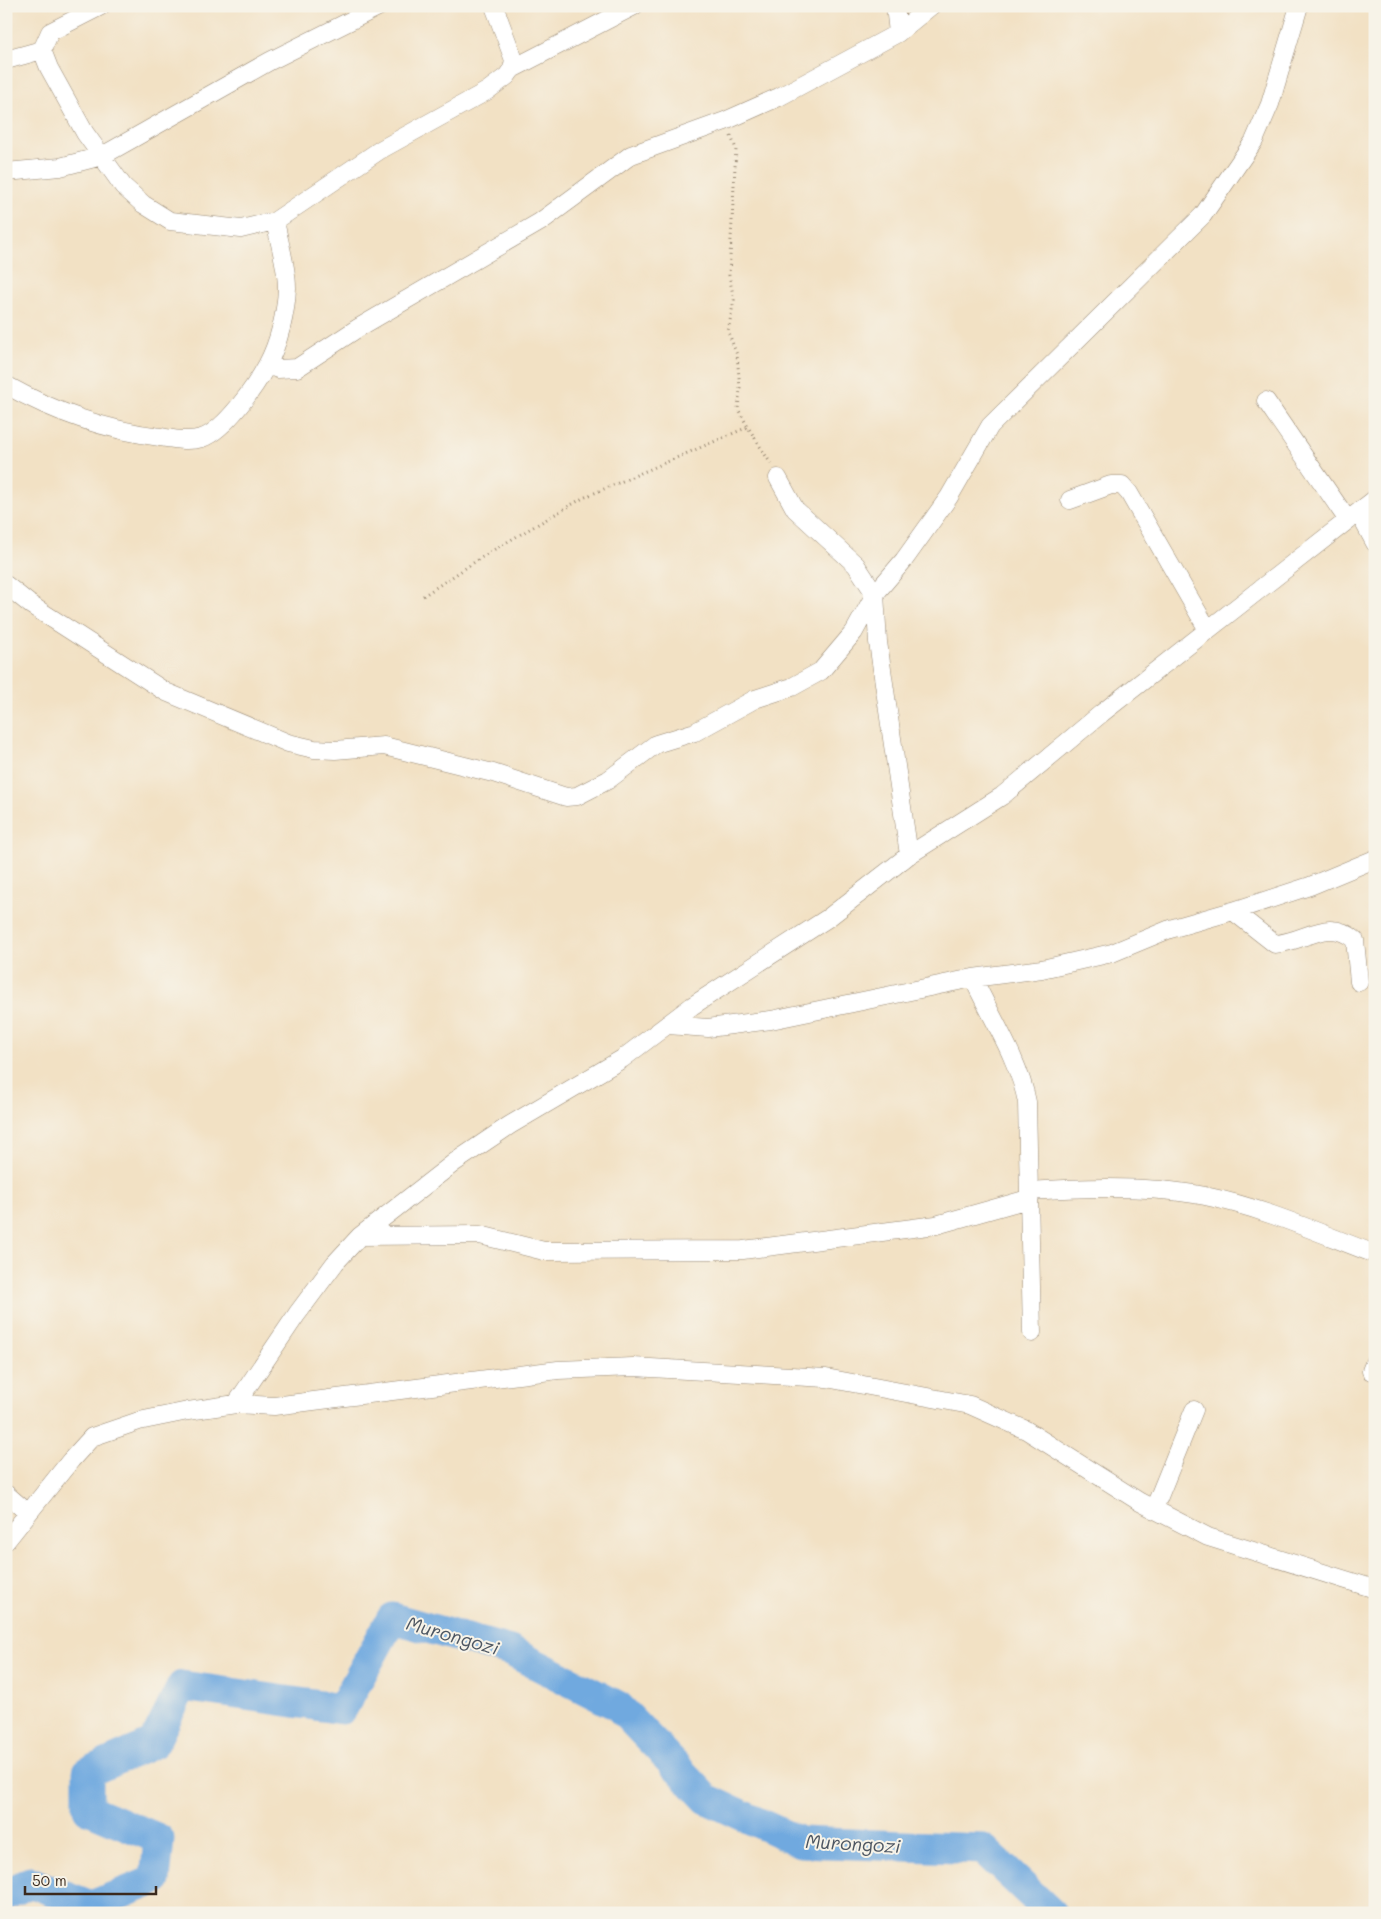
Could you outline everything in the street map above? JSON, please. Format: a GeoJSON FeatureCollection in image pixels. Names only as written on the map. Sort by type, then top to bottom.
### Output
{"type":"FeatureCollection","features":[{"type":"Feature","properties":{"kind":"street"},"geometry":{"type":"LineString","coordinates":[[101,6],[50,32],[42,50],[49,68],[86,133],[123,186],[143,204],[170,221],[241,229],[275,221],[380,150],[487,91],[507,76],[512,69],[634,6]]}},
{"type":"Feature","properties":{"kind":"street"},"geometry":{"type":"LineString","coordinates":[[6,172],[60,167],[102,156],[270,61],[380,6]]}},
{"type":"Feature","properties":{"kind":"street"},"geometry":{"type":"LineString","coordinates":[[494,6],[512,52],[512,69]]}},
{"type":"Feature","properties":{"kind":"street"},"geometry":{"type":"LineString","coordinates":[[895,6],[898,33]]}},
{"type":"Feature","properties":{"kind":"street"},"geometry":{"type":"LineString","coordinates":[[267,365],[278,369],[297,368],[358,328],[540,222],[631,155],[725,121],[779,98],[898,33],[930,6]]}},
{"type":"Feature","properties":{"kind":"street"},"geometry":{"type":"LineString","coordinates":[[6,585],[31,605],[166,692],[288,743],[314,749],[335,750],[384,746],[493,774],[566,797],[577,796],[608,780],[656,744],[695,732],[755,699],[792,687],[821,671],[854,632],[875,594],[904,560],[949,497],[990,426],[1156,264],[1208,208],[1254,140],[1270,104],[1299,6]]}},
{"type":"Feature","properties":{"kind":"street"},"geometry":{"type":"LineString","coordinates":[[6,60],[42,50]]}},
{"type":"Feature","properties":{"kind":"street"},"geometry":{"type":"LineString","coordinates":[[6,385],[39,403],[81,419],[134,434],[185,441],[203,438],[233,413],[267,365],[282,321],[287,286],[275,221]]}},
{"type":"Feature","properties":{"kind":"street"},"geometry":{"type":"LineString","coordinates":[[1266,401],[1375,543]]}},
{"type":"Feature","properties":{"kind":"street"},"geometry":{"type":"LineString","coordinates":[[778,478],[796,509],[856,565],[875,594],[878,642],[909,855]]}},
{"type":"Feature","properties":{"kind":"street"},"geometry":{"type":"LineString","coordinates":[[1070,500],[1111,484],[1122,485],[1129,493],[1208,630]]}},
{"type":"Feature","properties":{"kind":"street"},"geometry":{"type":"LineString","coordinates":[[236,1404],[302,1306],[360,1236],[455,1162],[526,1116],[622,1059],[692,1006],[828,918],[909,855],[1002,796],[1102,713],[1375,499]]}},
{"type":"Feature","properties":{"kind":"street"},"geometry":{"type":"LineString","coordinates":[[668,1025],[708,1028],[771,1020],[973,978],[1042,969],[1112,953],[1170,929],[1233,912],[1310,886],[1375,859]]}},
{"type":"Feature","properties":{"kind":"street"},"geometry":{"type":"LineString","coordinates":[[1233,912],[1275,944],[1286,943],[1330,928],[1345,932],[1355,940],[1359,982]]}},
{"type":"Feature","properties":{"kind":"street"},"geometry":{"type":"LineString","coordinates":[[973,978],[993,1016],[1024,1089],[1027,1102],[1032,1333]]}},
{"type":"Feature","properties":{"kind":"street"},"geometry":{"type":"LineString","coordinates":[[360,1236],[480,1235],[544,1251],[743,1250],[936,1225],[1029,1195],[1089,1187],[1203,1196],[1266,1212],[1375,1254]]}},
{"type":"Feature","properties":{"kind":"street"},"geometry":{"type":"LineString","coordinates":[[6,1540],[92,1437],[140,1421],[236,1404],[274,1406],[558,1370],[633,1367],[826,1378],[970,1405],[1026,1430],[1154,1509],[1208,1537],[1375,1590]]}},
{"type":"Feature","properties":{"kind":"street"},"geometry":{"type":"LineString","coordinates":[[1154,1509],[1194,1410]]}},
{"type":"Feature","properties":{"kind":"street"},"geometry":{"type":"LineString","coordinates":[[6,1494],[28,1513]]}},
{"type":"Feature","properties":{"kind":"path"},"geometry":{"type":"LineString","coordinates":[[725,121],[736,149],[729,275],[734,300],[728,331],[737,356],[740,388],[738,409],[766,454],[778,478]]}},
{"type":"Feature","properties":{"kind":"path"},"geometry":{"type":"LineString","coordinates":[[422,596],[490,552],[583,498],[748,427]]}},
{"type":"Feature","properties":{"kind":"waterway","name":"Murongozi"},"geometry":{"type":"LineString","coordinates":[[6,1895],[30,1882],[91,1906],[155,1880],[159,1839],[88,1809],[88,1772],[154,1743],[182,1686],[342,1709],[392,1618],[510,1651],[618,1706],[707,1799],[800,1842],[983,1849],[1051,1913]]}}]}
